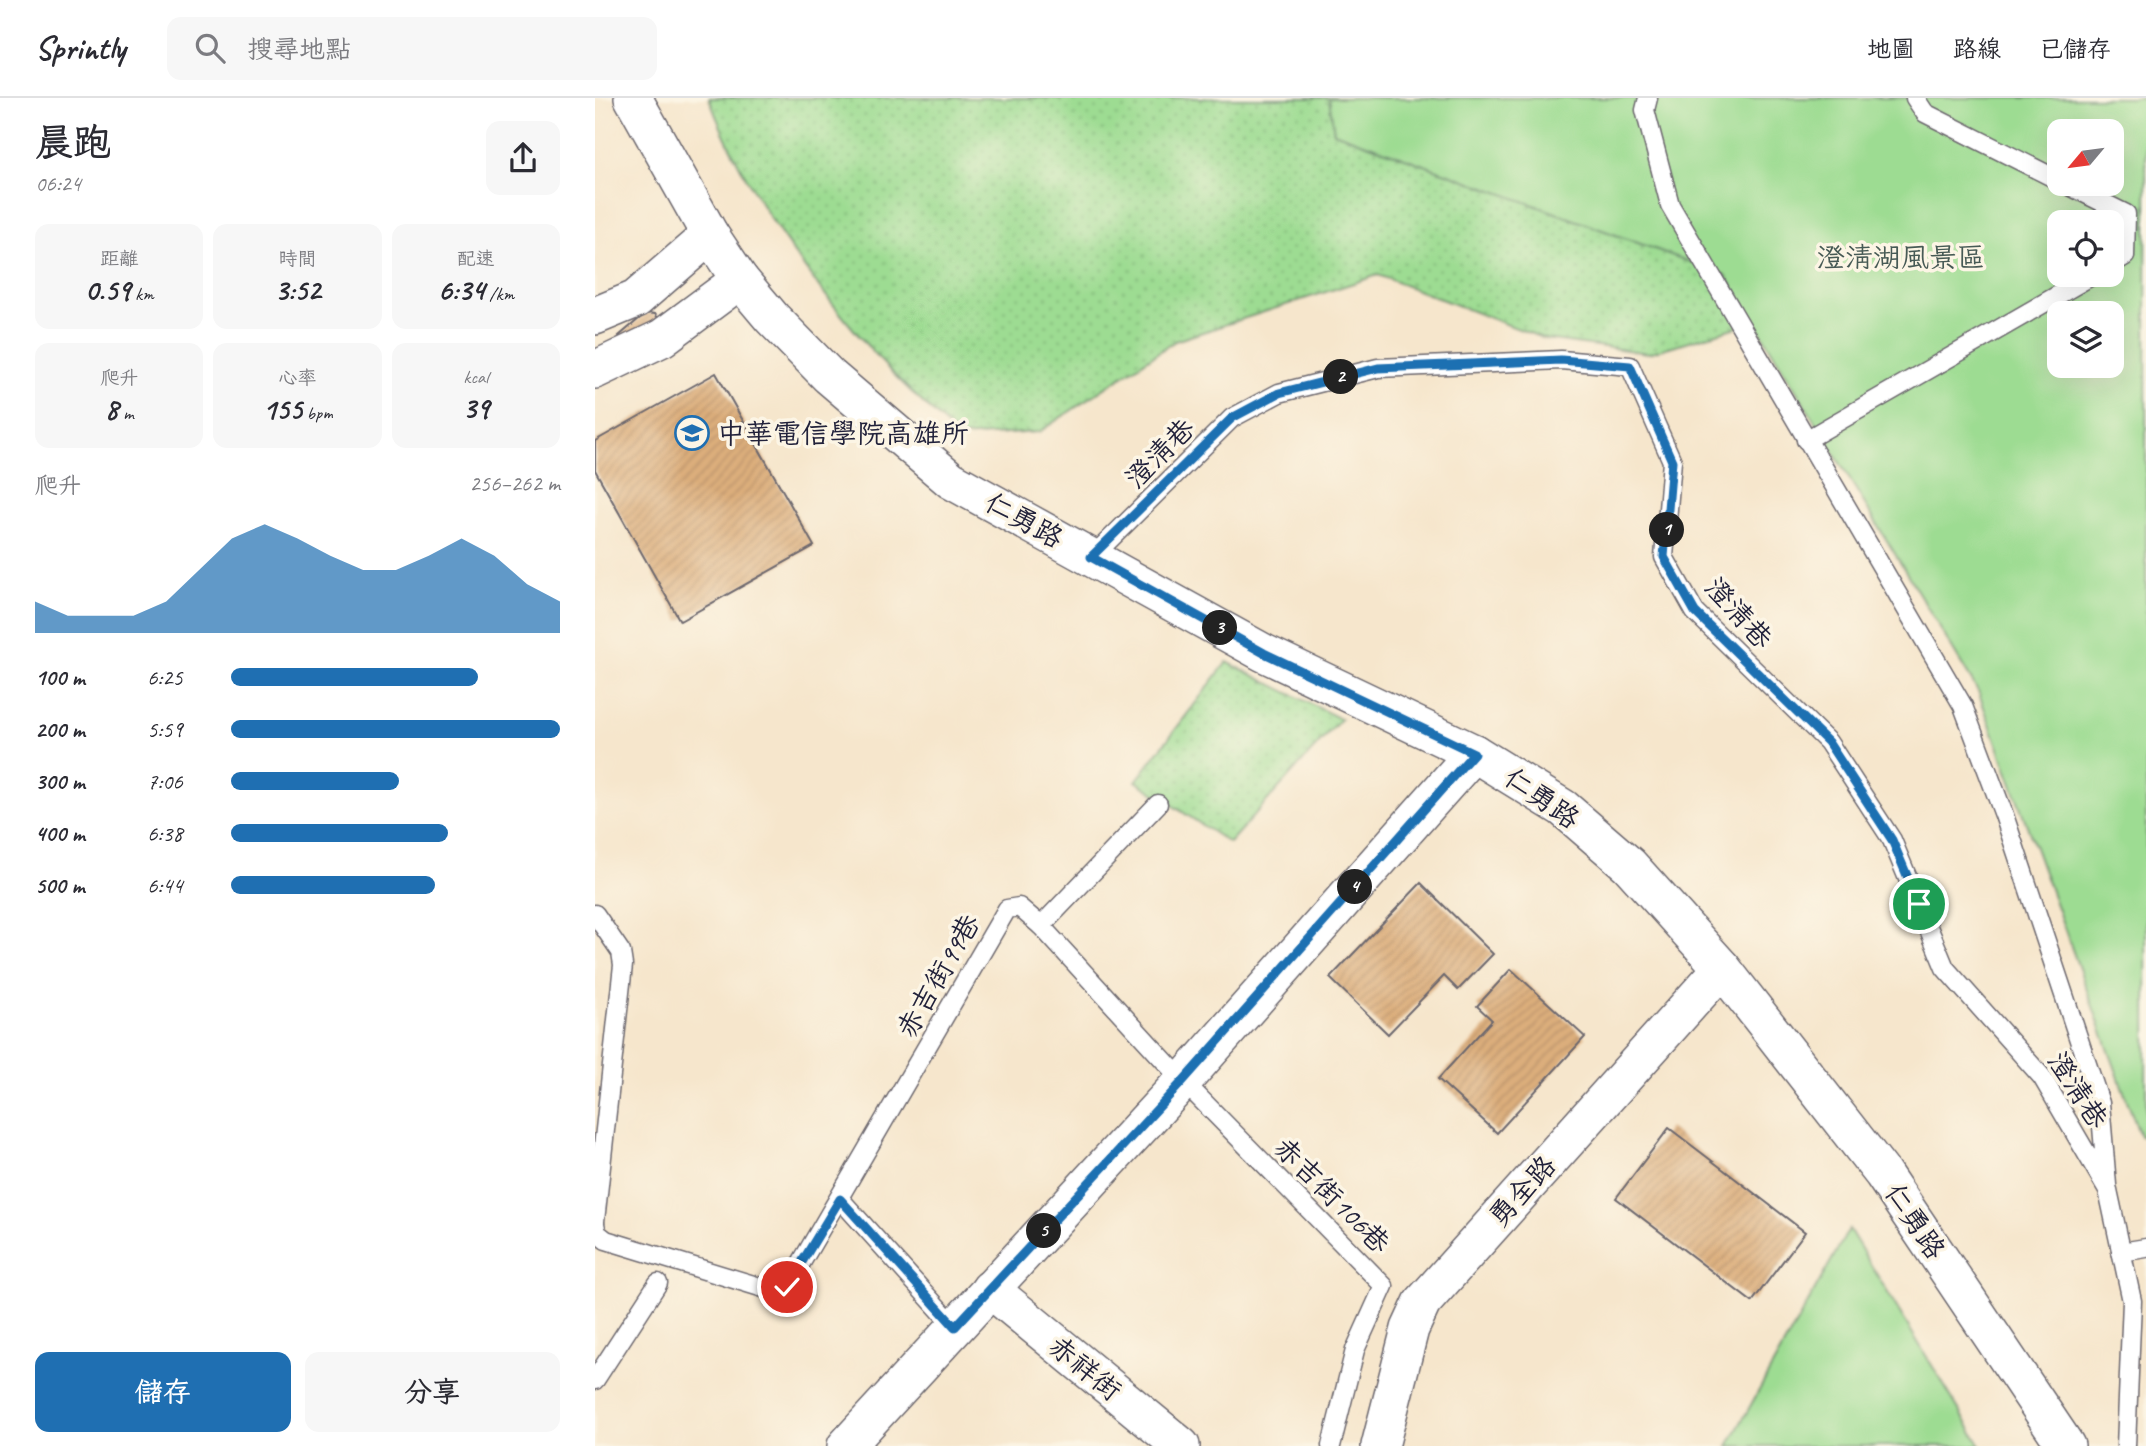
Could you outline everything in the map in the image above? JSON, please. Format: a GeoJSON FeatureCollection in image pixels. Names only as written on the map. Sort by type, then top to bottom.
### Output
{"type":"FeatureCollection","features":[{"type":"Feature","properties":{"kind":"street","name":"仁勇路"},"geometry":{"type":"LineString","coordinates":[[633,98],[710,235],[740,279],[772,318],[829,376],[951,480],[1264,653],[1474,753],[1563,808],[1629,865],[1722,968],[1883,1174],[2066,1446]]}},
{"type":"Feature","properties":{"kind":"street"},"geometry":{"type":"LineString","coordinates":[[595,316],[636,299],[710,235]]}},
{"type":"Feature","properties":{"kind":"street"},"geometry":{"type":"LineString","coordinates":[[595,370],[662,338],[740,279]]}},
{"type":"Feature","properties":{"kind":"street"},"geometry":{"type":"LineString","coordinates":[[846,1446],[1183,1081],[1474,753]]}},
{"type":"Feature","properties":{"kind":"street","name":"勇全路"},"geometry":{"type":"LineString","coordinates":[[1380,1446],[1410,1329],[1422,1303],[1722,968]]}},
{"type":"Feature","properties":{"kind":"street","name":"赤祥街"},"geometry":{"type":"LineString","coordinates":[[990,1289],[1181,1446]]}},
{"type":"Feature","properties":{"kind":"lane","name":"澄清巷"},"geometry":{"type":"LineString","coordinates":[[1649,98],[1645,110],[1670,205],[1963,706],[2004,815],[2100,1103],[2108,1190],[2132,1301],[2126,1446]]}},
{"type":"Feature","properties":{"kind":"lane"},"geometry":{"type":"LineString","coordinates":[[1915,98],[1925,113],[2047,174]]}},
{"type":"Feature","properties":{"kind":"lane"},"geometry":{"type":"LineString","coordinates":[[2090,196],[2118,210]]}},
{"type":"Feature","properties":{"kind":"lane"},"geometry":{"type":"LineString","coordinates":[[2124,213],[2124,257]]}},
{"type":"Feature","properties":{"kind":"lane"},"geometry":{"type":"LineString","coordinates":[[1806,440],[2072,287]]}},
{"type":"Feature","properties":{"kind":"lane","name":"澄清巷"},"geometry":{"type":"LineString","coordinates":[[1091,557],[1232,418],[1279,393],[1378,368],[1561,360],[1630,366],[1672,461],[1664,557],[1695,612],[1828,742],[1892,840],[1945,968],[2042,1077],[2108,1190]]}},
{"type":"Feature","properties":{"kind":"lane"},"geometry":{"type":"LineString","coordinates":[[1041,926],[1158,804]]}},
{"type":"Feature","properties":{"kind":"lane","name":"赤吉街99巷"},"geometry":{"type":"LineString","coordinates":[[595,1222],[597,1233],[606,1240],[773,1291],[787,1287],[1007,909],[1019,906],[1041,926],[1183,1081]]}},
{"type":"Feature","properties":{"kind":"lane"},"geometry":{"type":"LineString","coordinates":[[595,914],[621,952],[624,965],[595,1222]]}},
{"type":"Feature","properties":{"kind":"lane","name":"赤吉街106巷"},"geometry":{"type":"LineString","coordinates":[[1183,1081],[1384,1286],[1355,1350],[1331,1446]]}},
{"type":"Feature","properties":{"kind":"lane"},"geometry":{"type":"LineString","coordinates":[[840,1199],[955,1327]]}},
{"type":"Feature","properties":{"kind":"lane"},"geometry":{"type":"LineString","coordinates":[[2122,1252],[2146,1248]]}},
{"type":"Feature","properties":{"kind":"lane"},"geometry":{"type":"LineString","coordinates":[[595,1380],[658,1283]]}},
{"type":"Feature","properties":{"kind":"green space"},"geometry":{"type":"Polygon","coordinates":[[[709,98],[1329,98],[1334,132],[1726,275],[1755,322],[1649,353],[1545,339],[1378,275],[1175,341],[1039,432],[959,437],[882,362],[801,263],[740,167],[709,98]]]}},
{"type":"Feature","properties":{"kind":"green space","name":"澄清湖風景區"},"geometry":{"type":"Polygon","coordinates":[[[1329,98],[2146,98],[2146,1138],[2140,1136],[1978,691],[1726,275],[1334,132],[1329,98]]]}},
{"type":"Feature","properties":{"kind":"green space"},"geometry":{"type":"Polygon","coordinates":[[[1227,662],[1341,719],[1229,843],[1136,781],[1227,662]]]}},
{"type":"Feature","properties":{"kind":"green space"},"geometry":{"type":"Polygon","coordinates":[[[1849,1229],[1981,1446],[1728,1446],[1849,1229]]]}},
{"type":"Feature","properties":{"kind":"building"},"geometry":{"type":"Polygon","coordinates":[[[646,313],[655,314],[663,325],[630,351],[619,336],[646,313]]]}},
{"type":"Feature","properties":{"kind":"building"},"geometry":{"type":"Polygon","coordinates":[[[716,373],[814,546],[680,621],[595,470],[595,441],[716,373]]]}},
{"type":"Feature","properties":{"kind":"building"},"geometry":{"type":"Polygon","coordinates":[[[1421,883],[1493,954],[1458,990],[1444,976],[1388,1034],[1330,978],[1421,883]]]}},
{"type":"Feature","properties":{"kind":"building"},"geometry":{"type":"Polygon","coordinates":[[[1511,969],[1585,1037],[1497,1133],[1438,1079],[1492,1020],[1477,1006],[1511,969]]]}},
{"type":"Feature","properties":{"kind":"building"},"geometry":{"type":"Polygon","coordinates":[[[1669,1128],[1805,1232],[1752,1302],[1616,1198],[1669,1128]]]}},
{"type":"Feature","properties":{"kind":"place","name":"中華電信學院高雄所"},"geometry":{"type":"Point","coordinates":[692,433]}},
{"type":"Feature","properties":{"kind":"route"},"geometry":{"type":"LineString","coordinates":[[787,1287],[840,1199],[955,1327],[1183,1081],[1474,753],[1264,653],[1091,557],[1232,418],[1279,393],[1378,368],[1561,360],[1630,366],[1672,461],[1664,557],[1695,612],[1828,742],[1892,840],[1919,904]]}}]}
